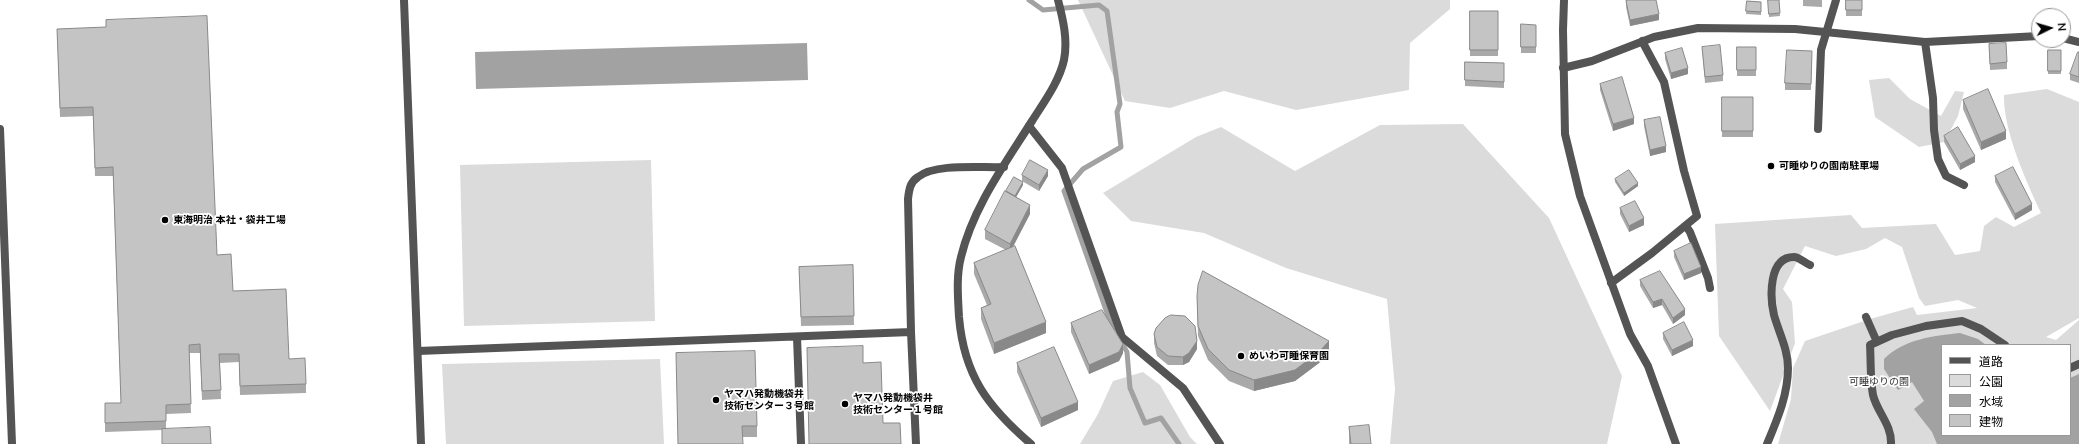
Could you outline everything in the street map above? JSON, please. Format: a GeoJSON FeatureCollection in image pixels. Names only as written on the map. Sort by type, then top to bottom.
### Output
{"type":"FeatureCollection","features":[{"type":"Feature","properties":{"kind":"street"},"geometry":{"type":"LineString","coordinates":[[404,0],[421,444]]}},
{"type":"Feature","properties":{"kind":"street"},"geometry":{"type":"LineString","coordinates":[[1031,444],[1007,423],[982,394],[968,363],[961,332],[957,293],[960,258],[983,200],[1055,84],[1064,60],[1065,37],[1058,0]]}},
{"type":"Feature","properties":{"kind":"street"},"geometry":{"type":"LineString","coordinates":[[1564,0],[1563,68],[1565,134],[1580,196],[1630,334],[1648,366],[1676,444]]}},
{"type":"Feature","properties":{"kind":"street"},"geometry":{"type":"LineString","coordinates":[[1818,129],[1821,50],[1825,32],[1836,0]]}},
{"type":"Feature","properties":{"kind":"street"},"geometry":{"type":"LineString","coordinates":[[1563,68],[1592,61],[1654,37],[1698,28],[1795,29],[1925,42],[2031,36]]}},
{"type":"Feature","properties":{"kind":"street"},"geometry":{"type":"LineString","coordinates":[[1612,283],[1698,216],[1684,171],[1664,82],[1642,42]]}},
{"type":"Feature","properties":{"kind":"street"},"geometry":{"type":"LineString","coordinates":[[1925,42],[1933,98],[1934,130],[1938,159],[1946,176],[1964,186]]}},
{"type":"Feature","properties":{"kind":"street"},"geometry":{"type":"LineString","coordinates":[[1029,126],[1062,168],[1122,337],[1183,388],[1220,444]]}},
{"type":"Feature","properties":{"kind":"street"},"geometry":{"type":"LineString","coordinates":[[0,129],[12,444]]}},
{"type":"Feature","properties":{"kind":"street"},"geometry":{"type":"LineString","coordinates":[[916,444],[911,332],[908,199],[910,186],[916,178],[926,172],[941,169],[1004,167]]}},
{"type":"Feature","properties":{"kind":"street"},"geometry":{"type":"LineString","coordinates":[[1686,226],[1690,232],[1708,278],[1710,288]]}},
{"type":"Feature","properties":{"kind":"street"},"geometry":{"type":"LineString","coordinates":[[1767,444],[1787,386],[1788,367],[1785,348],[1773,308],[1773,272],[1785,259],[1795,257],[1810,265]]}},
{"type":"Feature","properties":{"kind":"street"},"geometry":{"type":"LineString","coordinates":[[1866,317],[1877,342]]}},
{"type":"Feature","properties":{"kind":"street"},"geometry":{"type":"LineString","coordinates":[[1891,444],[1892,438],[1886,422],[1877,406],[1873,393],[1870,345],[1892,335],[1926,326],[1962,321],[1981,329],[2004,344]]}},
{"type":"Feature","properties":{"kind":"street"},"geometry":{"type":"LineString","coordinates":[[418,351],[797,338],[911,332]]}},
{"type":"Feature","properties":{"kind":"street"},"geometry":{"type":"LineString","coordinates":[[797,338],[801,444]]}},
{"type":"Feature","properties":{"kind":"green space"},"geometry":{"type":"Polygon","coordinates":[[[1078,0],[1450,0],[1450,9],[1410,43],[1409,90],[1296,110],[1224,91],[1170,108],[1125,101],[1078,0]]]}},
{"type":"Feature","properties":{"kind":"green space"},"geometry":{"type":"Polygon","coordinates":[[[1889,78],[1910,99],[1941,116],[1955,91],[1964,92],[1958,116],[1944,142],[1919,147],[1875,117],[1869,80],[1889,78]]]}},
{"type":"Feature","properties":{"kind":"green space","name":"可睡ゆりの園"},"geometry":{"type":"Polygon","coordinates":[[[2047,89],[2079,102],[2079,318],[2046,337],[2056,340],[2079,320],[2079,444],[1778,444],[1791,399],[1793,368],[1805,341],[1870,319],[1913,307],[1917,315],[1977,308],[1958,300],[1925,306],[1919,298],[1902,247],[1885,238],[1866,249],[1836,256],[1805,246],[1783,289],[1792,302],[1795,343],[1770,411],[1719,336],[1715,224],[1851,215],[1862,228],[1936,224],[1955,255],[1980,251],[1984,226],[1996,217],[2014,227],[2041,213],[2016,155],[2007,124],[2004,95],[2047,89]]]}},
{"type":"Feature","properties":{"kind":"green space"},"geometry":{"type":"Polygon","coordinates":[[[1463,124],[1549,218],[1622,376],[1607,444],[1390,444],[1395,389],[1387,299],[1286,268],[1204,233],[1131,221],[1103,193],[1196,137],[1221,127],[1295,171],[1380,125],[1463,124]]]}},
{"type":"Feature","properties":{"kind":"green space"},"geometry":{"type":"Polygon","coordinates":[[[651,160],[655,321],[464,326],[460,165],[651,160]]]}},
{"type":"Feature","properties":{"kind":"green space"},"geometry":{"type":"Polygon","coordinates":[[[660,359],[664,444],[446,444],[442,364],[660,359]]]}},
{"type":"Feature","properties":{"kind":"green space"},"geometry":{"type":"Polygon","coordinates":[[[1143,372],[1160,385],[1190,437],[1197,444],[1080,444],[1098,414],[1113,381],[1143,372]]]}},
{"type":"Feature","properties":{"kind":"water"},"geometry":{"type":"Polygon","coordinates":[[[807,43],[808,80],[476,89],[475,52],[807,43]]]}},
{"type":"Feature","properties":{"kind":"water"},"geometry":{"type":"Polygon","coordinates":[[[1960,333],[1978,339],[1985,344],[1941,344],[1941,436],[2071,436],[2071,378],[2079,374],[2079,444],[1937,444],[1932,432],[1914,409],[1924,401],[1912,382],[1898,390],[1884,369],[1884,359],[1892,352],[1910,343],[1929,337],[1960,333]]]}},
{"type":"Feature","properties":{"kind":"building"},"geometry":{"type":"Polygon","coordinates":[[[1656,0],[1659,14],[1630,20],[1626,1],[1656,0]]]}},
{"type":"Feature","properties":{"kind":"building"},"geometry":{"type":"Polygon","coordinates":[[[1768,0],[1779,0],[1780,13],[1769,14],[1768,0]]]}},
{"type":"Feature","properties":{"kind":"building"},"geometry":{"type":"Polygon","coordinates":[[[1846,0],[1862,0],[1862,10],[1846,10],[1846,0]]]}},
{"type":"Feature","properties":{"kind":"building"},"geometry":{"type":"Polygon","coordinates":[[[1747,1],[1761,2],[1761,12],[1746,11],[1747,1]]]}},
{"type":"Feature","properties":{"kind":"building"},"geometry":{"type":"Polygon","coordinates":[[[1470,11],[1498,11],[1498,50],[1470,50],[1470,11]]]}},
{"type":"Feature","properties":{"kind":"building","name":"東海明治 本社・袋井工場"},"geometry":{"type":"Polygon","coordinates":[[[207,16],[217,255],[231,254],[233,291],[286,289],[289,359],[305,358],[306,384],[240,386],[239,354],[219,354],[221,390],[202,391],[200,344],[189,345],[191,404],[166,405],[166,421],[105,423],[105,403],[121,403],[113,167],[95,168],[93,107],[60,108],[57,29],[106,27],[106,20],[207,16]]]}},
{"type":"Feature","properties":{"kind":"building"},"geometry":{"type":"Polygon","coordinates":[[[1521,24],[1536,25],[1536,47],[1521,47],[1521,24]]]}},
{"type":"Feature","properties":{"kind":"building"},"geometry":{"type":"Polygon","coordinates":[[[2006,43],[2007,62],[1990,64],[1989,44],[2006,43]]]}},
{"type":"Feature","properties":{"kind":"building"},"geometry":{"type":"Polygon","coordinates":[[[1720,45],[1723,75],[1705,77],[1702,47],[1720,45]]]}},
{"type":"Feature","properties":{"kind":"building"},"geometry":{"type":"Polygon","coordinates":[[[1737,47],[1756,47],[1756,70],[1737,70],[1737,47]]]}},
{"type":"Feature","properties":{"kind":"building"},"geometry":{"type":"Polygon","coordinates":[[[1682,48],[1688,68],[1671,73],[1665,53],[1682,48]]]}},
{"type":"Feature","properties":{"kind":"building"},"geometry":{"type":"Polygon","coordinates":[[[1787,50],[1812,51],[1811,84],[1785,83],[1787,50]]]}},
{"type":"Feature","properties":{"kind":"building"},"geometry":{"type":"Polygon","coordinates":[[[2048,50],[2061,50],[2061,71],[2048,71],[2048,50]]]}},
{"type":"Feature","properties":{"kind":"building"},"geometry":{"type":"Polygon","coordinates":[[[2079,52],[2079,77],[2070,74],[2079,52]]]}},
{"type":"Feature","properties":{"kind":"building"},"geometry":{"type":"Polygon","coordinates":[[[1465,62],[1504,63],[1504,82],[1465,80],[1465,62]]]}},
{"type":"Feature","properties":{"kind":"building"},"geometry":{"type":"Polygon","coordinates":[[[1622,77],[1634,118],[1613,124],[1600,84],[1622,77]]]}},
{"type":"Feature","properties":{"kind":"building"},"geometry":{"type":"Polygon","coordinates":[[[1988,89],[2006,131],[1981,142],[1963,100],[1988,89]]]}},
{"type":"Feature","properties":{"kind":"building"},"geometry":{"type":"Polygon","coordinates":[[[1722,97],[1753,97],[1753,131],[1722,131],[1722,97]]]}},
{"type":"Feature","properties":{"kind":"building"},"geometry":{"type":"Polygon","coordinates":[[[1660,117],[1666,146],[1650,150],[1644,120],[1660,117]]]}},
{"type":"Feature","properties":{"kind":"building"},"geometry":{"type":"Polygon","coordinates":[[[1958,127],[1975,156],[1960,164],[1944,136],[1958,127]]]}},
{"type":"Feature","properties":{"kind":"building"},"geometry":{"type":"Polygon","coordinates":[[[1030,160],[1048,170],[1039,185],[1022,175],[1030,160]]]}},
{"type":"Feature","properties":{"kind":"building"},"geometry":{"type":"Polygon","coordinates":[[[2013,167],[2032,204],[2015,214],[1995,176],[2013,167]]]}},
{"type":"Feature","properties":{"kind":"building"},"geometry":{"type":"Polygon","coordinates":[[[1629,170],[1638,183],[1624,193],[1615,179],[1629,170]]]}},
{"type":"Feature","properties":{"kind":"building"},"geometry":{"type":"Polygon","coordinates":[[[1014,177],[1023,182],[1015,196],[1006,191],[1014,177]]]}},
{"type":"Feature","properties":{"kind":"building"},"geometry":{"type":"Polygon","coordinates":[[[1005,191],[1030,205],[1010,244],[985,230],[1005,191]]]}},
{"type":"Feature","properties":{"kind":"building"},"geometry":{"type":"Polygon","coordinates":[[[1635,201],[1644,218],[1629,226],[1620,208],[1635,201]]]}},
{"type":"Feature","properties":{"kind":"building"},"geometry":{"type":"Polygon","coordinates":[[[1691,243],[1701,267],[1684,274],[1674,251],[1691,243]]]}},
{"type":"Feature","properties":{"kind":"building"},"geometry":{"type":"Polygon","coordinates":[[[1015,246],[1046,322],[994,343],[981,308],[991,304],[974,263],[1015,246]]]}},
{"type":"Feature","properties":{"kind":"building"},"geometry":{"type":"Polygon","coordinates":[[[853,265],[854,316],[801,317],[799,267],[853,265]]]}},
{"type":"Feature","properties":{"kind":"building"},"geometry":{"type":"Polygon","coordinates":[[[1203,271],[1329,341],[1319,352],[1295,370],[1254,380],[1229,370],[1208,349],[1198,326],[1198,285],[1203,271]]]}},
{"type":"Feature","properties":{"kind":"building"},"geometry":{"type":"Polygon","coordinates":[[[1660,271],[1685,309],[1673,318],[1662,299],[1653,302],[1640,280],[1660,271]]]}},
{"type":"Feature","properties":{"kind":"building"},"geometry":{"type":"Polygon","coordinates":[[[1102,310],[1123,344],[1119,352],[1089,365],[1071,323],[1102,310]]]}},
{"type":"Feature","properties":{"kind":"building"},"geometry":{"type":"Polygon","coordinates":[[[1171,315],[1185,316],[1195,326],[1197,341],[1189,353],[1183,357],[1168,356],[1157,347],[1154,334],[1156,328],[1165,318],[1171,315]]]}},
{"type":"Feature","properties":{"kind":"building"},"geometry":{"type":"Polygon","coordinates":[[[1684,322],[1693,340],[1672,350],[1663,333],[1684,322]]]}},
{"type":"Feature","properties":{"kind":"building","name":"ヤマハ発動機袋井 技術センター１号館"},"geometry":{"type":"Polygon","coordinates":[[[863,346],[863,363],[881,362],[883,423],[900,423],[901,444],[809,444],[807,348],[863,346]]]}},
{"type":"Feature","properties":{"kind":"building"},"geometry":{"type":"Polygon","coordinates":[[[1054,347],[1078,402],[1041,418],[1017,363],[1054,347]]]}},
{"type":"Feature","properties":{"kind":"building","name":"ヤマハ発動機袋井 技術センター３号館"},"geometry":{"type":"Polygon","coordinates":[[[755,351],[757,426],[742,426],[743,444],[678,444],[676,353],[755,351]]]}},
{"type":"Feature","properties":{"kind":"building"},"geometry":{"type":"Polygon","coordinates":[[[1369,425],[1371,444],[1351,444],[1349,427],[1369,425]]]}},
{"type":"Feature","properties":{"kind":"building"},"geometry":{"type":"Polygon","coordinates":[[[210,427],[211,444],[162,444],[162,429],[210,427]]]}},
{"type":"Feature","properties":{"kind":"waterway"},"geometry":{"type":"LineString","coordinates":[[1029,0],[1043,10],[1099,5],[1107,11],[1120,104],[1117,112],[1121,147],[1083,169],[1064,191],[1113,330]]}},
{"type":"Feature","properties":{"kind":"waterway"},"geometry":{"type":"LineString","coordinates":[[1120,340],[1127,352],[1130,388],[1145,423],[1161,418],[1179,444]]}},
{"type":"Feature","properties":{"kind":"place","name":"可睡ゆりの園南駐車場"},"geometry":{"type":"Point","coordinates":[1771,166]}},
{"type":"Feature","properties":{"kind":"place","name":"東海明治 本社・袋井工場"},"geometry":{"type":"Point","coordinates":[165,220]}},
{"type":"Feature","properties":{"kind":"place","name":"めいわ可睡保育園"},"geometry":{"type":"Point","coordinates":[1241,356]}},
{"type":"Feature","properties":{"kind":"place","name":"ヤマハ発動機袋井 技術センター３号館"},"geometry":{"type":"Point","coordinates":[716,400]}},
{"type":"Feature","properties":{"kind":"place","name":"ヤマハ発動機袋井 技術センター１号館"},"geometry":{"type":"Point","coordinates":[845,404]}}]}
